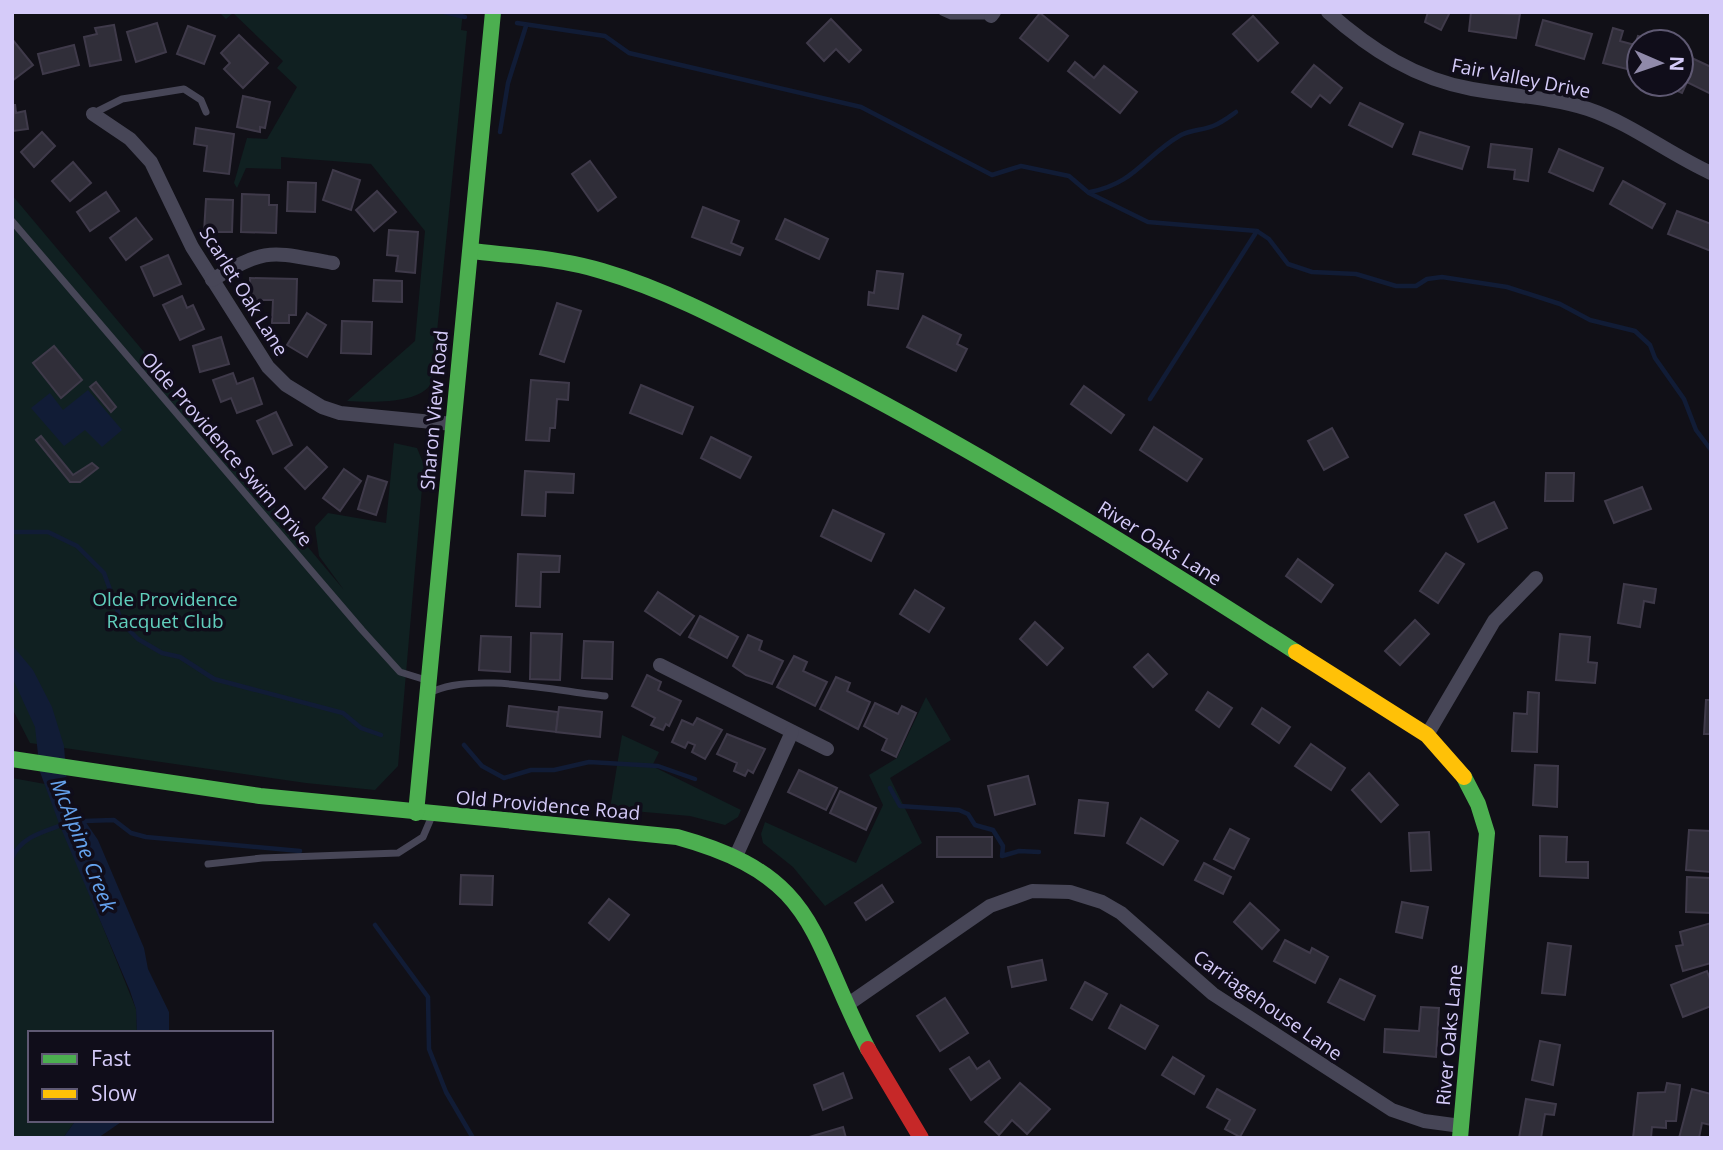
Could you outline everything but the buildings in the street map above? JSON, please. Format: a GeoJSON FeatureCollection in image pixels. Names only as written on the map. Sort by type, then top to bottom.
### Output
{"type":"FeatureCollection","features":[{"type":"Feature","properties":{"kind":"street","name":"Sharon View Road"},"geometry":{"type":"LineString","coordinates":[[424,814],[429,687],[494,12]]}},
{"type":"Feature","properties":{"kind":"street","name":"Fair Valley Drive"},"geometry":{"type":"LineString","coordinates":[[1328,12],[1369,46],[1413,71],[1472,89],[1559,102],[1590,110],[1620,122],[1711,173]]}},
{"type":"Feature","properties":{"kind":"street","name":"Scarlet Oak Lane"},"geometry":{"type":"LineString","coordinates":[[93,114],[130,139],[151,162],[167,200],[212,280],[268,367],[297,393],[322,407],[340,413],[453,424]]}},
{"type":"Feature","properties":{"kind":"street","name":"River Oaks Lane"},"geometry":{"type":"LineString","coordinates":[[471,251],[555,260],[616,275],[653,289],[836,378],[946,436],[1427,734],[1466,776],[1478,799],[1486,833],[1461,1132]]}},
{"type":"Feature","properties":{"kind":"street"},"geometry":{"type":"LineString","coordinates":[[212,280],[261,254],[274,253],[333,263]]}},
{"type":"Feature","properties":{"kind":"street"},"geometry":{"type":"LineString","coordinates":[[1427,734],[1494,621],[1536,578]]}},
{"type":"Feature","properties":{"kind":"street"},"geometry":{"type":"LineString","coordinates":[[660,665],[827,749]]}},
{"type":"Feature","properties":{"kind":"street"},"geometry":{"type":"LineString","coordinates":[[736,856],[792,732]]}},
{"type":"Feature","properties":{"kind":"street","name":"Old Providence Road"},"geometry":{"type":"LineString","coordinates":[[12,759],[103,775],[304,803],[677,838],[736,856],[775,880],[805,913],[817,932],[869,1051],[921,1138]]}},
{"type":"Feature","properties":{"kind":"street","name":"Carriagehouse Lane"},"geometry":{"type":"LineString","coordinates":[[847,1005],[990,906],[1032,891],[1070,892],[1102,902],[1121,913],[1213,995],[1392,1110],[1461,1132]]}},
{"type":"Feature","properties":{"kind":"lane"},"geometry":{"type":"LineString","coordinates":[[942,12],[951,16],[993,14]]}},
{"type":"Feature","properties":{"kind":"lane"},"geometry":{"type":"LineString","coordinates":[[93,114],[122,99],[184,89],[201,100],[206,112]]}},
{"type":"Feature","properties":{"kind":"lane","name":"Olde Providence Swim Drive"},"geometry":{"type":"LineString","coordinates":[[12,221],[392,664],[429,687]]}},
{"type":"Feature","properties":{"kind":"lane"},"geometry":{"type":"LineString","coordinates":[[429,687],[469,682],[605,696]]}},
{"type":"Feature","properties":{"kind":"lane"},"geometry":{"type":"LineString","coordinates":[[208,864],[262,858],[398,853],[423,836],[424,814]]}},
{"type":"Feature","properties":{"kind":"green space"},"geometry":{"type":"Polygon","coordinates":[[[219,12],[463,12],[461,30],[467,31],[432,382],[417,395],[394,400],[347,401],[415,341],[425,231],[371,164],[281,157],[281,169],[246,168],[237,188],[234,183],[247,138],[267,139],[297,87],[277,68],[283,61],[233,13],[226,19],[219,12]]]}},
{"type":"Feature","properties":{"kind":"green space","name":"Olde Providence Racquet Club"},"geometry":{"type":"Polygon","coordinates":[[[12,195],[344,590],[319,556],[315,527],[328,513],[386,523],[394,443],[417,448],[424,465],[398,766],[375,790],[306,783],[30,743],[12,708],[12,195]]]}},
{"type":"Feature","properties":{"kind":"green space"},"geometry":{"type":"Polygon","coordinates":[[[926,697],[951,740],[890,778],[922,843],[825,906],[793,867],[763,843],[761,834],[765,822],[856,863],[883,805],[869,775],[897,758],[926,697]]]}},
{"type":"Feature","properties":{"kind":"green space"},"geometry":{"type":"Polygon","coordinates":[[[622,735],[659,752],[652,766],[741,810],[738,817],[725,825],[690,816],[610,809],[622,735]]]}},
{"type":"Feature","properties":{"kind":"green space"},"geometry":{"type":"Polygon","coordinates":[[[12,778],[45,784],[136,1009],[137,1031],[28,1031],[28,1122],[75,1122],[63,1138],[12,1138],[12,778]]]}},
{"type":"Feature","properties":{"kind":"water"},"geometry":{"type":"Polygon","coordinates":[[[88,390],[122,430],[102,447],[85,430],[64,446],[31,408],[50,393],[63,410],[88,390]]]}},
{"type":"Feature","properties":{"kind":"water","name":"McAlpine Creek"},"geometry":{"type":"Polygon","coordinates":[[[12,645],[33,670],[52,707],[64,746],[67,784],[72,802],[98,840],[144,948],[148,969],[169,1012],[169,1031],[137,1031],[136,1009],[130,991],[60,826],[40,772],[35,727],[12,677],[12,645]]]}},
{"type":"Feature","properties":{"kind":"water"},"geometry":{"type":"Polygon","coordinates":[[[75,1122],[121,1122],[98,1138],[63,1138],[75,1122]]]}},
{"type":"Feature","properties":{"kind":"waterway"},"geometry":{"type":"LineString","coordinates":[[444,12],[465,17]]}},
{"type":"Feature","properties":{"kind":"waterway"},"geometry":{"type":"LineString","coordinates":[[517,23],[605,36],[629,53],[861,107],[992,175],[1021,166],[1069,176],[1089,193],[1148,222],[1257,231],[1269,239],[1288,264],[1312,272],[1356,274],[1396,286],[1416,286],[1427,279],[1442,277],[1507,287],[1560,304],[1590,320],[1635,331],[1650,345],[1655,358],[1684,399],[1696,430],[1711,450]]}},
{"type":"Feature","properties":{"kind":"waterway"},"geometry":{"type":"LineString","coordinates":[[500,132],[508,83],[526,26]]}},
{"type":"Feature","properties":{"kind":"waterway"},"geometry":{"type":"LineString","coordinates":[[1090,192],[1106,188],[1129,176],[1181,135],[1213,126],[1236,112]]}},
{"type":"Feature","properties":{"kind":"waterway"},"geometry":{"type":"LineString","coordinates":[[1150,399],[1257,231]]}},
{"type":"Feature","properties":{"kind":"waterway"},"geometry":{"type":"LineString","coordinates":[[12,532],[48,532],[77,546],[104,573],[122,623],[138,639],[162,653],[180,657],[214,679],[343,713],[361,728],[381,735]]}},
{"type":"Feature","properties":{"kind":"waterway"},"geometry":{"type":"LineString","coordinates":[[464,745],[482,766],[504,778],[531,770],[554,770],[589,762],[658,766],[695,779]]}},
{"type":"Feature","properties":{"kind":"waterway"},"geometry":{"type":"LineString","coordinates":[[890,788],[900,806],[959,810],[968,814],[975,825],[993,830],[1003,846],[1002,856],[1019,851],[1039,852]]}},
{"type":"Feature","properties":{"kind":"waterway","name":"McAlpine Creek"},"geometry":{"type":"LineString","coordinates":[[84,821],[114,820],[131,833],[146,837],[300,851]]}},
{"type":"Feature","properties":{"kind":"waterway","name":"McAlpine Creek"},"geometry":{"type":"LineString","coordinates":[[12,858],[27,840],[62,825]]}},
{"type":"Feature","properties":{"kind":"waterway"},"geometry":{"type":"LineString","coordinates":[[375,925],[428,997],[429,1049],[446,1092],[473,1138]]}},
{"type":"Feature","properties":{"kind":"traffic: fast"},"geometry":{"type":"LineString","coordinates":[[416,813],[493,12]]}},
{"type":"Feature","properties":{"kind":"traffic: fast"},"geometry":{"type":"LineString","coordinates":[[471,251],[537,258],[586,267],[629,280],[707,313],[871,397],[995,466],[1296,652]]}},
{"type":"Feature","properties":{"kind":"traffic: fast"},"geometry":{"type":"LineString","coordinates":[[12,759],[260,796],[677,837],[724,853],[758,871],[784,891],[804,915],[819,942],[868,1049]]}},
{"type":"Feature","properties":{"kind":"traffic: fast"},"geometry":{"type":"LineString","coordinates":[[1460,1138],[1487,833],[1478,804],[1464,777]]}},
{"type":"Feature","properties":{"kind":"traffic: slow"},"geometry":{"type":"LineString","coordinates":[[1296,652],[1427,735],[1464,777]]}},
{"type":"Feature","properties":{"kind":"traffic: jam"},"geometry":{"type":"LineString","coordinates":[[868,1049],[921,1138]]}}]}
